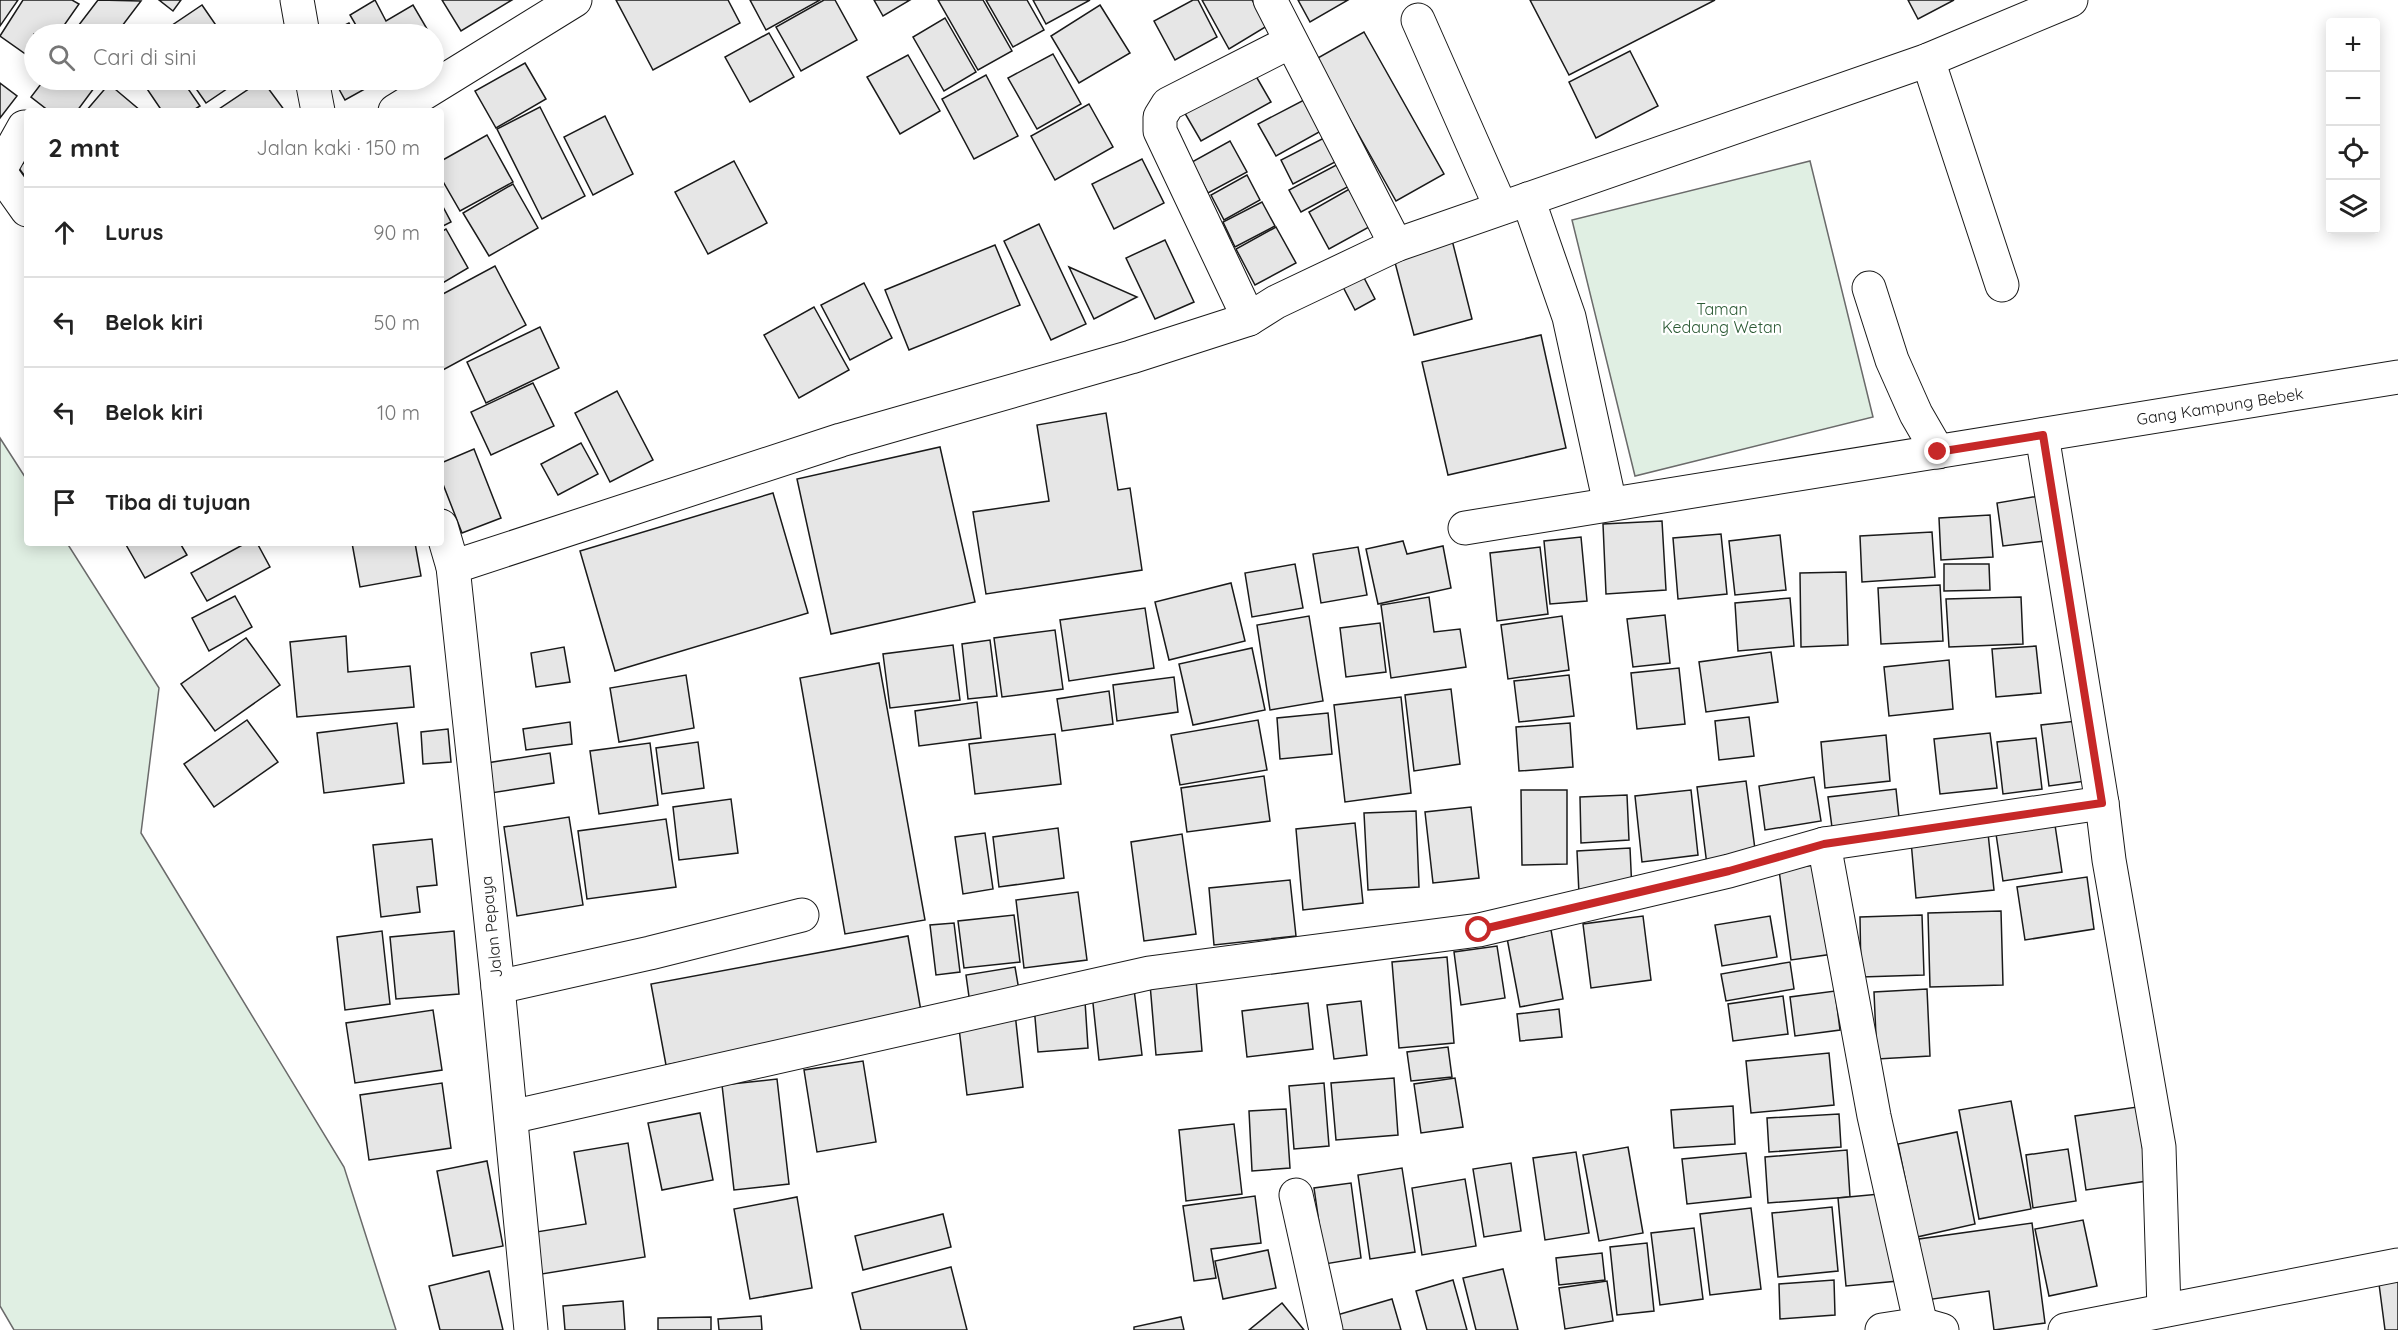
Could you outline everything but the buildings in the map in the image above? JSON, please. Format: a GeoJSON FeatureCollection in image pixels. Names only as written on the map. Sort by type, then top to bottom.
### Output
{"type":"FeatureCollection","features":[{"type":"Feature","properties":{"kind":"street"},"geometry":{"type":"LineString","coordinates":[[297,0],[301,24]]}},
{"type":"Feature","properties":{"kind":"street"},"geometry":{"type":"LineString","coordinates":[[444,81],[575,0]]}},
{"type":"Feature","properties":{"kind":"street"},"geometry":{"type":"LineString","coordinates":[[1270,0],[1396,244]]}},
{"type":"Feature","properties":{"kind":"street"},"geometry":{"type":"LineString","coordinates":[[453,567],[841,440],[1131,357],[1249,319],[1276,303],[1396,244],[1928,60],[2071,0]]}},
{"type":"Feature","properties":{"kind":"street"},"geometry":{"type":"LineString","coordinates":[[1418,20],[1514,204],[1569,317],[1610,504]]}},
{"type":"Feature","properties":{"kind":"street"},"geometry":{"type":"LineString","coordinates":[[1249,319],[1161,130],[1160,117],[1168,104],[1290,42]]}},
{"type":"Feature","properties":{"kind":"street"},"geometry":{"type":"LineString","coordinates":[[1928,60],[2002,285]]}},
{"type":"Feature","properties":{"kind":"street"},"geometry":{"type":"LineString","coordinates":[[314,90],[317,108]]}},
{"type":"Feature","properties":{"kind":"street"},"geometry":{"type":"LineString","coordinates":[[400,108],[429,90]]}},
{"type":"Feature","properties":{"kind":"street"},"geometry":{"type":"LineString","coordinates":[[24,127],[0,171],[24,206]]}},
{"type":"Feature","properties":{"kind":"street"},"geometry":{"type":"LineString","coordinates":[[1869,288],[1892,360],[1916,414],[1938,452]]}},
{"type":"Feature","properties":{"kind":"street","name":"Gang Kampung Bebek"},"geometry":{"type":"LineString","coordinates":[[1465,528],[2398,377]]}},
{"type":"Feature","properties":{"kind":"street"},"geometry":{"type":"LineString","coordinates":[[2043,435],[2102,803],[2109,860],[2159,1148],[2164,1310]]}},
{"type":"Feature","properties":{"kind":"street","name":"Jalan Pepaya"},"geometry":{"type":"LineString","coordinates":[[444,536],[453,567],[498,987],[531,1330]]}},
{"type":"Feature","properties":{"kind":"street"},"geometry":{"type":"LineString","coordinates":[[511,1117],[1149,973],[1479,930],[1729,871],[1824,844],[2102,803]]}},
{"type":"Feature","properties":{"kind":"street"},"geometry":{"type":"LineString","coordinates":[[1824,844],[1874,1116],[1928,1328],[1882,1330]]}},
{"type":"Feature","properties":{"kind":"street"},"geometry":{"type":"LineString","coordinates":[[498,987],[650,953],[802,915]]}},
{"type":"Feature","properties":{"kind":"street"},"geometry":{"type":"LineString","coordinates":[[1296,1195],[1326,1330]]}},
{"type":"Feature","properties":{"kind":"street"},"geometry":{"type":"LineString","coordinates":[[2065,1330],[2398,1265]]}},
{"type":"Feature","properties":{"kind":"green space","name":"Taman Kedaung Wetan"},"geometry":{"type":"Polygon","coordinates":[[[1810,161],[1873,417],[1635,476],[1572,220],[1810,161]]]}},
{"type":"Feature","properties":{"kind":"green space"},"geometry":{"type":"Polygon","coordinates":[[[0,438],[24,475],[24,546],[69,546],[159,688],[141,833],[344,1167],[396,1330],[14,1330],[0,1306],[0,438]]]}},
{"type":"Feature","properties":{"kind":"route"},"geometry":{"type":"LineString","coordinates":[[1479,930],[1729,871],[1824,844],[2102,803],[2043,435],[1938,452]]}}]}
